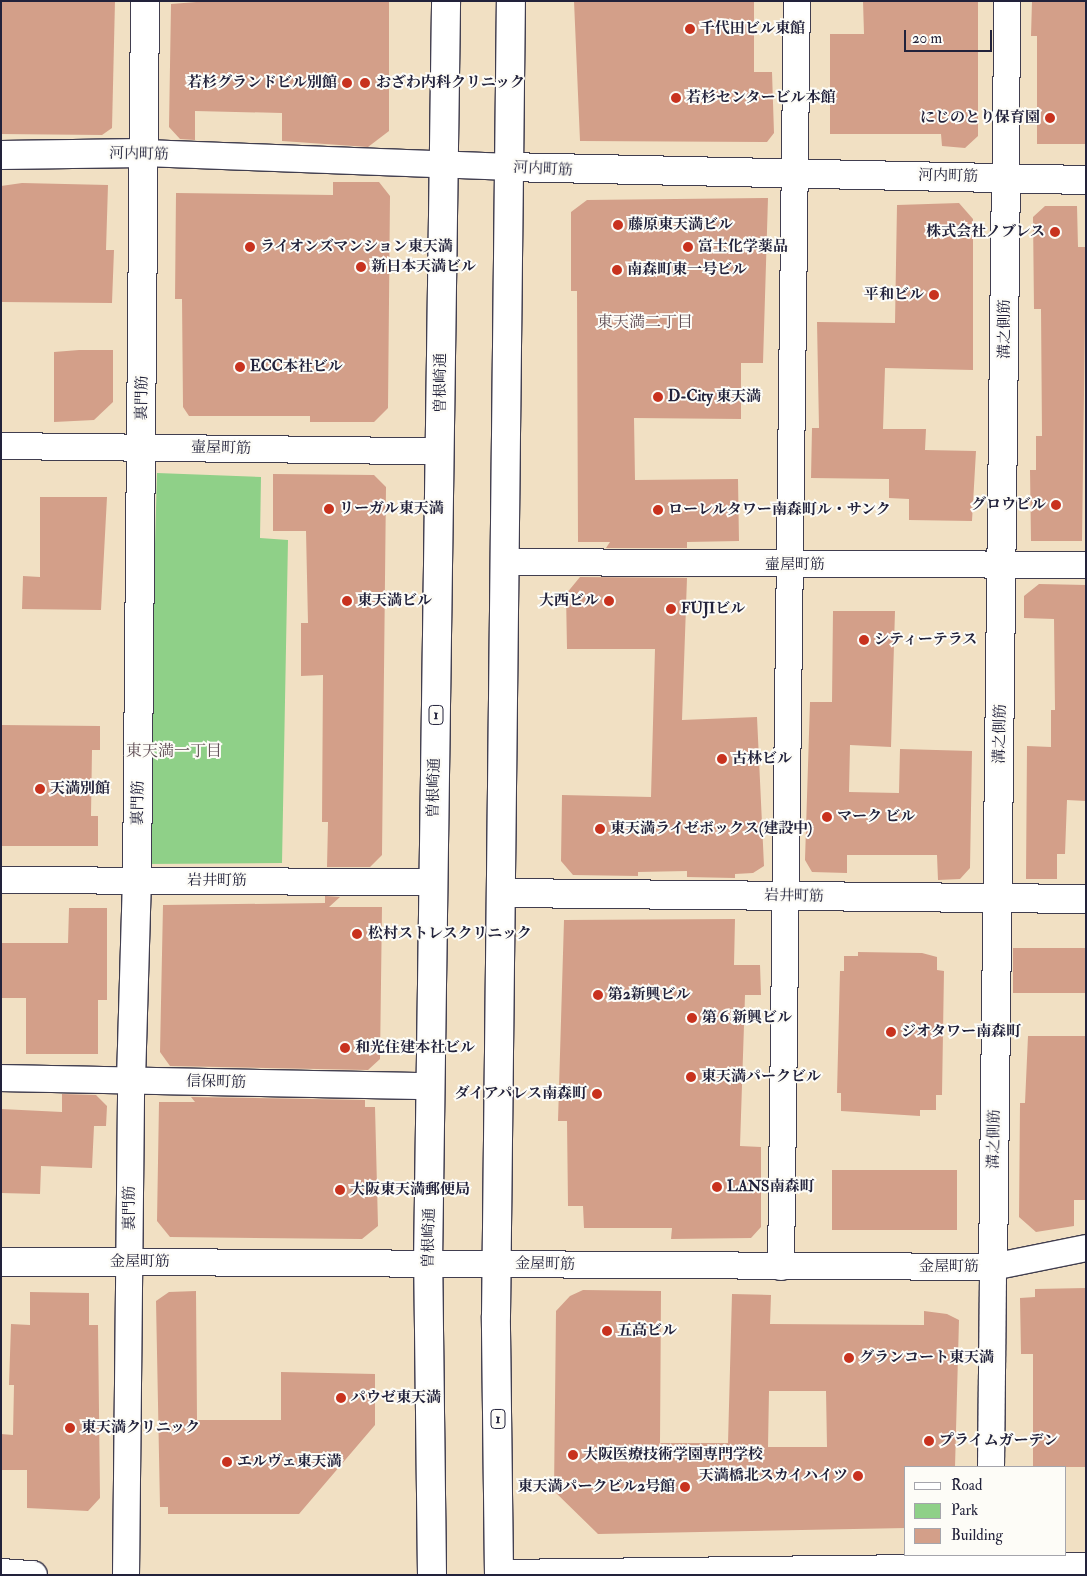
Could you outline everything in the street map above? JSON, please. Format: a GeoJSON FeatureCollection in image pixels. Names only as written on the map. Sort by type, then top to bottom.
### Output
{"type":"FeatureCollection","features":[{"type":"Feature","properties":{"kind":"main road","name":"裏門筋"},"geometry":{"type":"LineString","coordinates":[[131,1080],[137,881],[145,1]]}},
{"type":"Feature","properties":{"kind":"main road","name":"曽根崎通"},"geometry":{"type":"LineString","coordinates":[[432,1575],[428,1264],[440,450],[442,166],[446,1]]}},
{"type":"Feature","properties":{"kind":"main road","name":"1"},"geometry":{"type":"LineString","coordinates":[[499,1574],[497,1263],[503,893],[507,167],[512,1]]}},
{"type":"Feature","properties":{"kind":"main road","name":"河内町筋"},"geometry":{"type":"LineString","coordinates":[[1,155],[144,153]]}},
{"type":"Feature","properties":{"kind":"main road","name":"河内町筋"},"geometry":{"type":"LineString","coordinates":[[507,167],[1086,180]]}},
{"type":"Feature","properties":{"kind":"main road","name":"溝之側筋"},"geometry":{"type":"LineString","coordinates":[[993,1267],[1003,566],[1006,177]]}},
{"type":"Feature","properties":{"kind":"main road","name":"岩井町筋"},"geometry":{"type":"LineString","coordinates":[[503,893],[1086,899]]}},
{"type":"Feature","properties":{"kind":"main road","name":"金屋町筋"},"geometry":{"type":"LineString","coordinates":[[1,1262],[129,1262]]}},
{"type":"Feature","properties":{"kind":"main road"},"geometry":{"type":"LineString","coordinates":[[481,1575],[989,1566],[1086,1567]]}},
{"type":"Feature","properties":{"kind":"main road"},"geometry":{"type":"LineString","coordinates":[[1,1573],[33,1575]]}},
{"type":"Feature","properties":{"kind":"street"},"geometry":{"type":"LineString","coordinates":[[781,1268],[792,172],[797,1]]}},
{"type":"Feature","properties":{"kind":"street","name":"溝之側筋"},"geometry":{"type":"LineString","coordinates":[[1006,177],[1007,1]]}},
{"type":"Feature","properties":{"kind":"street","name":"河内町筋"},"geometry":{"type":"LineString","coordinates":[[144,153],[442,166],[507,167]]}},
{"type":"Feature","properties":{"kind":"street","name":"壷屋町筋"},"geometry":{"type":"LineString","coordinates":[[1,446],[440,450]]}},
{"type":"Feature","properties":{"kind":"street","name":"壷屋町筋"},"geometry":{"type":"LineString","coordinates":[[505,562],[789,566],[1086,565]]}},
{"type":"Feature","properties":{"kind":"street","name":"岩井町筋"},"geometry":{"type":"LineString","coordinates":[[1,880],[433,882]]}},
{"type":"Feature","properties":{"kind":"street","name":"信保町筋"},"geometry":{"type":"LineString","coordinates":[[1,1078],[431,1086]]}},
{"type":"Feature","properties":{"kind":"street","name":"裏門筋"},"geometry":{"type":"LineString","coordinates":[[126,1575],[131,1080]]}},
{"type":"Feature","properties":{"kind":"street","name":"金屋町筋"},"geometry":{"type":"LineString","coordinates":[[129,1262],[497,1263],[781,1268],[993,1267],[1086,1248]]}},
{"type":"Feature","properties":{"kind":"street","name":"溝之側筋"},"geometry":{"type":"LineString","coordinates":[[991,1466],[993,1267]]}},
{"type":"Feature","properties":{"kind":"green space"},"geometry":{"type":"Polygon","coordinates":[[[157,473],[261,477],[260,538],[288,540],[282,863],[146,864],[157,473]]]}},
{"type":"Feature","properties":{"kind":"building"},"geometry":{"type":"Polygon","coordinates":[[[1,1],[115,1],[112,128],[102,135],[1,134],[1,1]]]}},
{"type":"Feature","properties":{"kind":"building"},"geometry":{"type":"Polygon","coordinates":[[[209,1],[389,1],[389,131],[368,147],[282,141],[282,113],[195,111],[195,140],[180,139],[169,127],[171,4],[209,1]]]}},
{"type":"Feature","properties":{"kind":"building"},"geometry":{"type":"Polygon","coordinates":[[[574,1],[754,1],[754,72],[772,72],[774,133],[767,142],[580,141],[574,1]]]}},
{"type":"Feature","properties":{"kind":"building"},"geometry":{"type":"Polygon","coordinates":[[[863,1],[978,1],[978,136],[965,148],[942,146],[941,134],[830,134],[830,34],[864,34],[863,1]]]}},
{"type":"Feature","properties":{"kind":"building"},"geometry":{"type":"Polygon","coordinates":[[[1032,1],[1086,1],[1086,144],[1037,144],[1037,36],[1031,36],[1032,1]]]}},
{"type":"Feature","properties":{"kind":"building"},"geometry":{"type":"Polygon","coordinates":[[[333,182],[379,182],[390,196],[388,408],[374,422],[310,422],[310,416],[189,416],[183,407],[182,299],[175,299],[176,193],[333,195],[333,182]]]}},
{"type":"Feature","properties":{"kind":"building"},"geometry":{"type":"Polygon","coordinates":[[[22,183],[108,185],[106,250],[114,250],[112,303],[1,302],[1,186],[22,183]]]}},
{"type":"Feature","properties":{"kind":"building"},"geometry":{"type":"Polygon","coordinates":[[[768,198],[763,363],[741,363],[741,419],[634,418],[635,480],[738,479],[739,541],[687,542],[687,548],[606,548],[610,542],[578,542],[577,291],[571,291],[571,212],[587,200],[768,198]]]}},
{"type":"Feature","properties":{"kind":"building"},"geometry":{"type":"Polygon","coordinates":[[[959,203],[973,219],[973,370],[885,368],[883,429],[926,429],[925,450],[976,451],[972,521],[909,520],[909,499],[889,498],[889,479],[811,478],[812,428],[819,428],[817,322],[895,323],[897,205],[959,203]]]}},
{"type":"Feature","properties":{"kind":"building"},"geometry":{"type":"Polygon","coordinates":[[[1045,206],[1077,206],[1078,247],[1086,247],[1082,541],[1031,541],[1030,470],[1036,470],[1036,436],[1042,436],[1041,309],[1034,309],[1033,217],[1045,206]]]}},
{"type":"Feature","properties":{"kind":"building"},"geometry":{"type":"Polygon","coordinates":[[[113,350],[113,402],[94,420],[54,422],[54,352],[113,350]]]}},
{"type":"Feature","properties":{"kind":"building"},"geometry":{"type":"Polygon","coordinates":[[[273,474],[374,475],[386,487],[382,855],[370,867],[327,867],[328,822],[322,822],[323,675],[301,676],[301,623],[308,623],[306,531],[273,531],[273,474]]]}},
{"type":"Feature","properties":{"kind":"building"},"geometry":{"type":"Polygon","coordinates":[[[40,497],[107,497],[101,610],[22,609],[23,576],[40,577],[40,497]]]}},
{"type":"Feature","properties":{"kind":"building"},"geometry":{"type":"Polygon","coordinates":[[[580,577],[687,578],[682,720],[757,717],[764,866],[753,873],[735,874],[735,878],[687,877],[687,871],[638,872],[638,876],[573,875],[561,861],[562,795],[651,797],[655,649],[567,649],[566,594],[580,577]]]}},
{"type":"Feature","properties":{"kind":"building"},"geometry":{"type":"Polygon","coordinates":[[[1039,584],[1086,585],[1086,801],[1067,800],[1065,854],[1057,854],[1057,879],[1026,879],[1027,746],[1051,747],[1051,710],[1055,710],[1054,619],[1024,618],[1024,596],[1039,584]]]}},
{"type":"Feature","properties":{"kind":"building"},"geometry":{"type":"Polygon","coordinates":[[[833,611],[895,611],[891,747],[850,745],[849,792],[899,793],[900,749],[972,751],[970,868],[960,879],[938,880],[937,855],[847,855],[847,873],[812,872],[805,860],[810,702],[832,702],[833,611]]]}},
{"type":"Feature","properties":{"kind":"building"},"geometry":{"type":"Polygon","coordinates":[[[1,725],[100,726],[100,750],[92,750],[91,816],[98,816],[98,846],[1,846],[1,725]]]}},
{"type":"Feature","properties":{"kind":"building"},"geometry":{"type":"Polygon","coordinates":[[[325,896],[340,897],[329,907],[382,907],[380,1059],[368,1070],[170,1066],[160,1052],[163,905],[325,903],[325,896]]]}},
{"type":"Feature","properties":{"kind":"building"},"geometry":{"type":"Polygon","coordinates":[[[69,908],[107,908],[107,1000],[98,1000],[98,1054],[26,1054],[26,998],[1,998],[1,943],[68,943],[69,908]]]}},
{"type":"Feature","properties":{"kind":"building"},"geometry":{"type":"Polygon","coordinates":[[[735,919],[734,965],[760,965],[761,995],[745,995],[740,1146],[761,1147],[761,1227],[751,1238],[671,1239],[672,1228],[584,1228],[583,1206],[568,1206],[567,1121],[558,1121],[564,920],[735,919]]]}},
{"type":"Feature","properties":{"kind":"building"},"geometry":{"type":"Polygon","coordinates":[[[1013,948],[1086,948],[1086,993],[1013,993],[1013,948]]]}},
{"type":"Feature","properties":{"kind":"building","name":"ジオタワー南森町"},"geometry":{"type":"Polygon","coordinates":[[[858,952],[922,953],[937,957],[937,970],[944,971],[942,1095],[936,1095],[936,1110],[920,1110],[920,1116],[841,1111],[841,1093],[837,1093],[840,971],[844,971],[844,956],[858,956],[858,952]]]}},
{"type":"Feature","properties":{"kind":"building"},"geometry":{"type":"Polygon","coordinates":[[[1028,1036],[1086,1036],[1086,1200],[1074,1200],[1074,1226],[1036,1232],[1019,1217],[1020,1103],[1025,1103],[1028,1036]]]}},
{"type":"Feature","properties":{"kind":"building"},"geometry":{"type":"Polygon","coordinates":[[[62,1094],[96,1095],[107,1106],[106,1126],[94,1126],[92,1168],[41,1166],[40,1194],[1,1193],[1,1109],[62,1112],[62,1094]]]}},
{"type":"Feature","properties":{"kind":"building"},"geometry":{"type":"Polygon","coordinates":[[[191,1097],[365,1100],[365,1107],[375,1107],[378,1226],[362,1239],[170,1237],[157,1221],[159,1102],[195,1102],[191,1097]]]}},
{"type":"Feature","properties":{"kind":"building"},"geometry":{"type":"Polygon","coordinates":[[[832,1170],[957,1170],[957,1230],[832,1230],[832,1170]]]}},
{"type":"Feature","properties":{"kind":"building"},"geometry":{"type":"Polygon","coordinates":[[[1086,1288],[1086,1467],[1033,1466],[1033,1354],[1021,1354],[1020,1298],[1035,1297],[1035,1289],[1086,1288]]]}},
{"type":"Feature","properties":{"kind":"building"},"geometry":{"type":"Polygon","coordinates":[[[583,1290],[661,1291],[660,1443],[728,1443],[732,1294],[771,1295],[770,1324],[924,1325],[924,1311],[947,1314],[959,1320],[955,1466],[904,1466],[904,1528],[598,1534],[554,1491],[556,1311],[570,1296],[583,1290]],[[769,1391],[768,1447],[827,1447],[826,1391],[769,1391]]]}},
{"type":"Feature","properties":{"kind":"building"},"geometry":{"type":"Polygon","coordinates":[[[196,1291],[197,1420],[281,1420],[281,1372],[375,1374],[375,1425],[299,1514],[168,1514],[168,1507],[160,1507],[156,1301],[169,1292],[196,1291]]]}},
{"type":"Feature","properties":{"kind":"building"},"geometry":{"type":"Polygon","coordinates":[[[30,1292],[89,1293],[89,1325],[98,1325],[100,1498],[88,1511],[27,1508],[27,1470],[1,1470],[1,1434],[13,1435],[14,1385],[9,1385],[11,1324],[30,1325],[30,1292]]]}},
{"type":"Feature","properties":{"kind":"place","name":"千代田ビル東館"},"geometry":{"type":"Point","coordinates":[690,29]}},
{"type":"Feature","properties":{"kind":"place","name":"若杉グランドビル別館"},"geometry":{"type":"Point","coordinates":[347,83]}},
{"type":"Feature","properties":{"kind":"place","name":"おざわ内科クリニック"},"geometry":{"type":"Point","coordinates":[365,83]}},
{"type":"Feature","properties":{"kind":"place","name":"若杉センタービル本館"},"geometry":{"type":"Point","coordinates":[676,98]}},
{"type":"Feature","properties":{"kind":"place","name":"にじのとり保育園"},"geometry":{"type":"Point","coordinates":[1050,118]}},
{"type":"Feature","properties":{"kind":"place","name":"藤原東天満ビル"},"geometry":{"type":"Point","coordinates":[618,225]}},
{"type":"Feature","properties":{"kind":"place","name":"株式会社ノブレス"},"geometry":{"type":"Point","coordinates":[1055,232]}},
{"type":"Feature","properties":{"kind":"place","name":"ライオンズマンション東天満"},"geometry":{"type":"Point","coordinates":[250,247]}},
{"type":"Feature","properties":{"kind":"place","name":"富士化学薬品"},"geometry":{"type":"Point","coordinates":[688,247]}},
{"type":"Feature","properties":{"kind":"place","name":"新日本天満ビル"},"geometry":{"type":"Point","coordinates":[361,267]}},
{"type":"Feature","properties":{"kind":"place","name":"南森町東一号ビル"},"geometry":{"type":"Point","coordinates":[617,270]}},
{"type":"Feature","properties":{"kind":"place","name":"平和ビル"},"geometry":{"type":"Point","coordinates":[934,295]}},
{"type":"Feature","properties":{"kind":"place","name":"ECC本社ビル"},"geometry":{"type":"Point","coordinates":[240,367]}},
{"type":"Feature","properties":{"kind":"place","name":"D-City 東天満"},"geometry":{"type":"Point","coordinates":[658,397]}},
{"type":"Feature","properties":{"kind":"place","name":"グロウビル"},"geometry":{"type":"Point","coordinates":[1056,505]}},
{"type":"Feature","properties":{"kind":"place","name":"リーガル東天満"},"geometry":{"type":"Point","coordinates":[329,509]}},
{"type":"Feature","properties":{"kind":"place","name":"ローレルタワー南森町ル・サンク"},"geometry":{"type":"Point","coordinates":[658,510]}},
{"type":"Feature","properties":{"kind":"place","name":"東天満ビル"},"geometry":{"type":"Point","coordinates":[347,601]}},
{"type":"Feature","properties":{"kind":"place","name":"大西ビル"},"geometry":{"type":"Point","coordinates":[609,601]}},
{"type":"Feature","properties":{"kind":"place","name":"FUJIビル"},"geometry":{"type":"Point","coordinates":[671,609]}},
{"type":"Feature","properties":{"kind":"place","name":"シティーテラス"},"geometry":{"type":"Point","coordinates":[864,640]}},
{"type":"Feature","properties":{"kind":"place","name":"古林ビル"},"geometry":{"type":"Point","coordinates":[722,759]}},
{"type":"Feature","properties":{"kind":"place","name":"天満別館"},"geometry":{"type":"Point","coordinates":[40,789]}},
{"type":"Feature","properties":{"kind":"place","name":"マーク ビル"},"geometry":{"type":"Point","coordinates":[827,817]}},
{"type":"Feature","properties":{"kind":"place","name":"東天満ライゼボックス(建設中)"},"geometry":{"type":"Point","coordinates":[600,829]}},
{"type":"Feature","properties":{"kind":"place","name":"松村ストレスクリニック"},"geometry":{"type":"Point","coordinates":[357,934]}},
{"type":"Feature","properties":{"kind":"place","name":"第2新興ビル"},"geometry":{"type":"Point","coordinates":[598,995]}},
{"type":"Feature","properties":{"kind":"place","name":"第６新興ビル"},"geometry":{"type":"Point","coordinates":[692,1018]}},
{"type":"Feature","properties":{"kind":"place","name":"ジオタワー南森町"},"geometry":{"type":"Point","coordinates":[891,1032]}},
{"type":"Feature","properties":{"kind":"place","name":"和光住建本社ビル"},"geometry":{"type":"Point","coordinates":[345,1048]}},
{"type":"Feature","properties":{"kind":"place","name":"東天満パークビル"},"geometry":{"type":"Point","coordinates":[691,1077]}},
{"type":"Feature","properties":{"kind":"place","name":"ダイアパレス南森町"},"geometry":{"type":"Point","coordinates":[597,1094]}},
{"type":"Feature","properties":{"kind":"place","name":"LANS南森町"},"geometry":{"type":"Point","coordinates":[717,1187]}},
{"type":"Feature","properties":{"kind":"place","name":"大阪東天満郵便局"},"geometry":{"type":"Point","coordinates":[340,1190]}},
{"type":"Feature","properties":{"kind":"place","name":"五高ビル"},"geometry":{"type":"Point","coordinates":[607,1331]}},
{"type":"Feature","properties":{"kind":"place","name":"グランコート東天満"},"geometry":{"type":"Point","coordinates":[849,1358]}},
{"type":"Feature","properties":{"kind":"place","name":"パウゼ東天満"},"geometry":{"type":"Point","coordinates":[341,1398]}},
{"type":"Feature","properties":{"kind":"place","name":"東天満クリニック"},"geometry":{"type":"Point","coordinates":[70,1428]}},
{"type":"Feature","properties":{"kind":"place","name":"プライムガーデン"},"geometry":{"type":"Point","coordinates":[929,1441]}},
{"type":"Feature","properties":{"kind":"place","name":"大阪医療技術学園専門学校"},"geometry":{"type":"Point","coordinates":[573,1455]}},
{"type":"Feature","properties":{"kind":"place","name":"エルヴェ東天満"},"geometry":{"type":"Point","coordinates":[227,1462]}},
{"type":"Feature","properties":{"kind":"place","name":"天満橋北スカイハイツ"},"geometry":{"type":"Point","coordinates":[858,1476]}},
{"type":"Feature","properties":{"kind":"place","name":"東天満パークビル2号館"},"geometry":{"type":"Point","coordinates":[685,1487]}},
{"type":"Feature","properties":{"kind":"district","name":"東天満二丁目"},"geometry":{"type":"Point","coordinates":[645,322]}},
{"type":"Feature","properties":{"kind":"district","name":"東天満一丁目"},"geometry":{"type":"Point","coordinates":[174,751]}}]}
